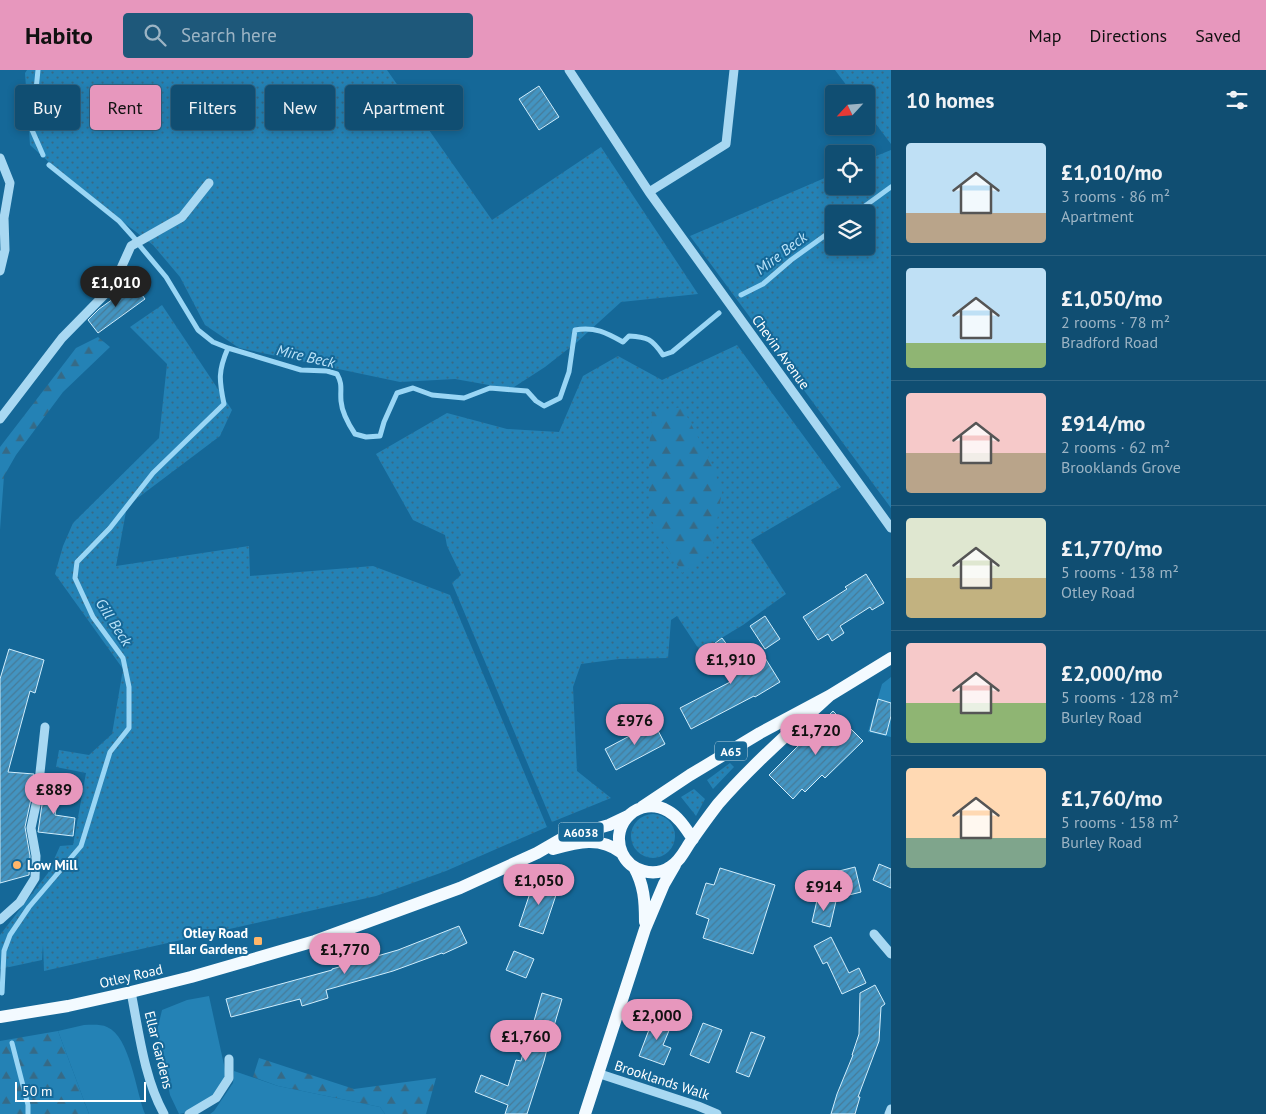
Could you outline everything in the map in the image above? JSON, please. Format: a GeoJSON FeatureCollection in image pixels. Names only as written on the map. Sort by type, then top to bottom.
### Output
{"type":"FeatureCollection","features":[{"type":"Feature","properties":{"kind":"main road","name":"A65"},"geometry":{"type":"LineString","coordinates":[[632,813],[697,770],[829,696],[891,658]]}},
{"type":"Feature","properties":{"kind":"main road","name":"A65"},"geometry":{"type":"LineString","coordinates":[[585,1114],[645,929],[664,884],[679,859],[718,805],[750,771],[829,696]]}},
{"type":"Feature","properties":{"kind":"main road"},"geometry":{"type":"LineString","coordinates":[[622,853],[619,832],[624,820],[632,813],[645,807],[655,806],[674,815],[693,839]]}},
{"type":"Feature","properties":{"kind":"main road","name":"A6038"},"geometry":{"type":"LineString","coordinates":[[537,853],[571,835],[609,825],[632,813]]}},
{"type":"Feature","properties":{"kind":"main road","name":"A6038"},"geometry":{"type":"LineString","coordinates":[[537,853],[569,845],[592,842],[608,844],[622,853]]}},
{"type":"Feature","properties":{"kind":"main road","name":"Otley Road"},"geometry":{"type":"LineString","coordinates":[[3,1017],[68,1006],[130,992],[191,977],[315,941],[460,888],[537,853]]}},
{"type":"Feature","properties":{"kind":"main road","name":"A65"},"geometry":{"type":"LineString","coordinates":[[622,853],[634,867],[641,880],[645,896],[645,929]]}},
{"type":"Feature","properties":{"kind":"main road","name":"A65"},"geometry":{"type":"LineString","coordinates":[[634,867],[645,872],[659,872],[670,867],[679,859]]}},
{"type":"Feature","properties":{"kind":"street","name":"Chevin Avenue"},"geometry":{"type":"LineString","coordinates":[[570,70],[649,192],[891,528]]}},
{"type":"Feature","properties":{"kind":"street"},"geometry":{"type":"LineString","coordinates":[[649,192],[726,144],[734,70]]}},
{"type":"Feature","properties":{"kind":"street"},"geometry":{"type":"LineString","coordinates":[[0,158],[10,183],[4,218],[5,250],[0,271]]}},
{"type":"Feature","properties":{"kind":"street"},"geometry":{"type":"LineString","coordinates":[[0,419],[62,338],[114,286],[131,246],[182,217],[209,183]]}},
{"type":"Feature","properties":{"kind":"street"},"geometry":{"type":"LineString","coordinates":[[0,920],[20,902],[35,878],[36,856],[31,828],[37,800],[45,727]]}},
{"type":"Feature","properties":{"kind":"street"},"geometry":{"type":"LineString","coordinates":[[874,934],[891,954]]}},
{"type":"Feature","properties":{"kind":"street","name":"Ellar Gardens"},"geometry":{"type":"LineString","coordinates":[[130,992],[148,1071],[159,1106],[164,1114]]}},
{"type":"Feature","properties":{"kind":"street"},"geometry":{"type":"LineString","coordinates":[[189,1114],[216,1098],[229,1078],[229,1059]]}},
{"type":"Feature","properties":{"kind":"street","name":"Brooklands Walk"},"geometry":{"type":"LineString","coordinates":[[598,1074],[698,1106],[717,1114]]}},
{"type":"Feature","properties":{"kind":"street"},"geometry":{"type":"LineString","coordinates":[[889,1114],[891,1109]]}},
{"type":"Feature","properties":{"kind":"green space"},"geometry":{"type":"Polygon","coordinates":[[[27,70],[387,70],[398,85],[345,85],[345,130],[429,130],[492,220],[601,147],[698,294],[621,302],[577,342],[545,367],[511,389],[455,379],[400,382],[239,348],[205,325],[180,277],[153,245],[71,182],[30,145],[29,130],[80,130],[80,85],[26,85],[25,73],[27,70]]]}},
{"type":"Feature","properties":{"kind":"green space"},"geometry":{"type":"Polygon","coordinates":[[[835,70],[891,70],[891,144],[875,123],[875,85],[846,85],[835,70]]]}},
{"type":"Feature","properties":{"kind":"green space"},"geometry":{"type":"Polygon","coordinates":[[[891,150],[891,508],[690,236],[825,178],[825,195],[875,195],[875,156],[891,150]]]}},
{"type":"Feature","properties":{"kind":"green space"},"geometry":{"type":"Polygon","coordinates":[[[162,305],[232,410],[220,436],[127,506],[116,566],[249,546],[250,576],[373,566],[450,595],[547,827],[446,871],[376,896],[44,971],[43,944],[42,960],[0,969],[0,935],[48,873],[60,846],[73,845],[86,773],[56,767],[59,750],[89,755],[112,734],[123,669],[55,574],[63,546],[73,523],[159,438],[167,364],[130,327],[162,305]]]}},
{"type":"Feature","properties":{"kind":"green space"},"geometry":{"type":"Polygon","coordinates":[[[98,337],[110,347],[63,392],[16,455],[4,476],[0,530],[0,447],[76,348],[98,337]]]}},
{"type":"Feature","properties":{"kind":"green space"},"geometry":{"type":"Polygon","coordinates":[[[737,345],[841,487],[751,540],[786,594],[743,625],[700,651],[677,616],[671,620],[668,658],[619,659],[581,664],[573,687],[577,771],[611,798],[552,822],[452,583],[461,575],[447,546],[445,535],[413,520],[376,454],[447,413],[507,429],[559,432],[583,376],[618,356],[662,380],[737,345]]]}},
{"type":"Feature","properties":{"kind":"green space"},"geometry":{"type":"Polygon","coordinates":[[[682,407],[709,458],[722,491],[712,552],[682,573],[649,516],[649,451],[652,412],[682,407]]]}},
{"type":"Feature","properties":{"kind":"green space"},"geometry":{"type":"Polygon","coordinates":[[[891,677],[891,737],[868,732],[882,684],[891,677]]]}},
{"type":"Feature","properties":{"kind":"green space"},"geometry":{"type":"Polygon","coordinates":[[[730,763],[734,767],[713,789],[707,780],[730,763]]]}},
{"type":"Feature","properties":{"kind":"green space"},"geometry":{"type":"Polygon","coordinates":[[[694,789],[705,799],[696,816],[681,797],[694,789]]]}},
{"type":"Feature","properties":{"kind":"green space"},"geometry":{"type":"Polygon","coordinates":[[[657,814],[669,820],[674,827],[674,845],[669,852],[662,857],[649,858],[641,855],[634,848],[631,832],[634,824],[641,817],[657,814]]]}},
{"type":"Feature","properties":{"kind":"green space"},"geometry":{"type":"Polygon","coordinates":[[[209,996],[226,1074],[224,1082],[215,1095],[202,1106],[179,1114],[170,1095],[157,1031],[162,1010],[187,1000],[209,996]]]}},
{"type":"Feature","properties":{"kind":"green space"},"geometry":{"type":"Polygon","coordinates":[[[84,1025],[99,1025],[115,1032],[127,1053],[145,1114],[89,1114],[58,1031],[84,1025]]]}},
{"type":"Feature","properties":{"kind":"green space"},"geometry":{"type":"Polygon","coordinates":[[[58,1031],[89,1114],[0,1114],[0,1041],[58,1031]]]}},
{"type":"Feature","properties":{"kind":"green space"},"geometry":{"type":"Polygon","coordinates":[[[259,1058],[354,1089],[436,1078],[426,1114],[385,1114],[380,1107],[278,1086],[253,1077],[259,1058]]]}},
{"type":"Feature","properties":{"kind":"green space"},"geometry":{"type":"Polygon","coordinates":[[[234,1071],[278,1086],[380,1107],[385,1114],[210,1114],[233,1083],[234,1071]]]}},
{"type":"Feature","properties":{"kind":"building"},"geometry":{"type":"Polygon","coordinates":[[[539,86],[559,117],[539,130],[519,99],[539,86]]]}},
{"type":"Feature","properties":{"kind":"building"},"geometry":{"type":"Polygon","coordinates":[[[134,284],[145,299],[98,333],[88,320],[99,309],[134,284]]]}},
{"type":"Feature","properties":{"kind":"building"},"geometry":{"type":"Polygon","coordinates":[[[866,574],[884,603],[872,610],[870,607],[840,626],[844,633],[832,641],[828,634],[818,640],[803,617],[847,589],[845,587],[866,574]]]}},
{"type":"Feature","properties":{"kind":"building"},"geometry":{"type":"Polygon","coordinates":[[[765,616],[780,639],[765,649],[750,626],[765,616]]]}},
{"type":"Feature","properties":{"kind":"building"},"geometry":{"type":"Polygon","coordinates":[[[722,638],[742,665],[762,653],[780,682],[755,697],[691,729],[680,708],[732,681],[707,649],[722,638]]]}},
{"type":"Feature","properties":{"kind":"building"},"geometry":{"type":"Polygon","coordinates":[[[9,649],[44,660],[35,693],[30,691],[8,772],[34,774],[25,827],[30,856],[29,875],[0,883],[0,679],[9,649]]]}},
{"type":"Feature","properties":{"kind":"building"},"geometry":{"type":"Polygon","coordinates":[[[878,699],[891,703],[891,716],[886,735],[870,731],[878,699]]]}},
{"type":"Feature","properties":{"kind":"building"},"geometry":{"type":"Polygon","coordinates":[[[833,711],[863,741],[825,778],[822,775],[805,792],[802,789],[793,799],[769,775],[833,711]]]}},
{"type":"Feature","properties":{"kind":"building"},"geometry":{"type":"Polygon","coordinates":[[[654,723],[665,744],[616,770],[605,749],[654,723]]]}},
{"type":"Feature","properties":{"kind":"building"},"geometry":{"type":"Polygon","coordinates":[[[45,784],[60,787],[55,815],[75,818],[73,836],[38,832],[45,784]]]}},
{"type":"Feature","properties":{"kind":"building"},"geometry":{"type":"Polygon","coordinates":[[[879,864],[891,869],[891,888],[873,880],[879,864]]]}},
{"type":"Feature","properties":{"kind":"building"},"geometry":{"type":"Polygon","coordinates":[[[855,867],[861,892],[841,897],[835,872],[855,867]]]}},
{"type":"Feature","properties":{"kind":"building"},"geometry":{"type":"Polygon","coordinates":[[[720,868],[775,885],[753,954],[703,938],[709,919],[696,914],[706,883],[714,885],[720,868]]]}},
{"type":"Feature","properties":{"kind":"building"},"geometry":{"type":"Polygon","coordinates":[[[535,878],[559,886],[543,934],[519,926],[535,878]]]}},
{"type":"Feature","properties":{"kind":"building"},"geometry":{"type":"Polygon","coordinates":[[[818,896],[836,901],[830,927],[812,922],[818,896]]]}},
{"type":"Feature","properties":{"kind":"building"},"geometry":{"type":"Polygon","coordinates":[[[459,926],[467,943],[443,954],[393,971],[326,990],[328,998],[302,1006],[300,999],[231,1017],[226,999],[398,950],[459,926]]]}},
{"type":"Feature","properties":{"kind":"building"},"geometry":{"type":"Polygon","coordinates":[[[831,937],[849,973],[859,968],[866,983],[842,994],[827,962],[823,964],[814,946],[831,937]]]}},
{"type":"Feature","properties":{"kind":"building"},"geometry":{"type":"Polygon","coordinates":[[[514,951],[534,959],[526,978],[506,970],[514,951]]]}},
{"type":"Feature","properties":{"kind":"building"},"geometry":{"type":"Polygon","coordinates":[[[875,985],[885,1004],[881,1007],[879,1041],[858,1097],[860,1097],[855,1114],[831,1114],[859,1034],[860,993],[875,985]]]}},
{"type":"Feature","properties":{"kind":"building"},"geometry":{"type":"Polygon","coordinates":[[[542,993],[562,999],[544,1061],[527,1114],[505,1114],[508,1105],[475,1092],[481,1075],[508,1086],[516,1060],[521,1061],[542,993]]]}},
{"type":"Feature","properties":{"kind":"building"},"geometry":{"type":"Polygon","coordinates":[[[655,1014],[673,1021],[663,1045],[671,1048],[664,1065],[639,1056],[655,1014]]]}},
{"type":"Feature","properties":{"kind":"building"},"geometry":{"type":"Polygon","coordinates":[[[703,1023],[722,1030],[709,1063],[690,1055],[703,1023]]]}},
{"type":"Feature","properties":{"kind":"building"},"geometry":{"type":"Polygon","coordinates":[[[751,1032],[765,1037],[749,1077],[736,1072],[751,1032]]]}},
{"type":"Feature","properties":{"kind":"waterway"},"geometry":{"type":"LineString","coordinates":[[38,70],[32,130],[43,155]]}},
{"type":"Feature","properties":{"kind":"waterway"},"geometry":{"type":"LineString","coordinates":[[49,165],[119,221],[136,240]]}},
{"type":"Feature","properties":{"kind":"waterway","name":"Mire Beck"},"geometry":{"type":"LineString","coordinates":[[866,205],[891,187]]}},
{"type":"Feature","properties":{"kind":"waterway","name":"Mire Beck"},"geometry":{"type":"LineString","coordinates":[[741,295],[763,284],[791,260],[825,235]]}},
{"type":"Feature","properties":{"kind":"waterway","name":"Mire Beck"},"geometry":{"type":"LineString","coordinates":[[140,246],[166,277],[198,330],[213,342],[301,370],[327,371],[337,374],[341,384],[342,405],[346,419],[355,434],[366,437],[380,436],[397,393],[413,388],[432,395],[464,398],[490,388],[527,391],[536,401],[544,406],[560,398],[569,372],[575,330],[594,330],[606,333],[623,342],[629,336],[645,338],[656,345],[663,355],[672,352],[719,313]]}},
{"type":"Feature","properties":{"kind":"waterway","name":"Gill Beck"},"geometry":{"type":"LineString","coordinates":[[2,993],[4,951],[10,935],[29,907],[81,846],[110,752],[129,728],[129,687],[123,658],[93,617],[75,578],[77,562],[110,528],[153,473],[224,404],[220,376],[222,363],[228,348]]}},
{"type":"Feature","properties":{"kind":"waterway","name":"Gill Beck"},"geometry":{"type":"LineString","coordinates":[[12,1043],[28,1105],[28,1114]]}},
{"type":"Feature","properties":{"kind":"place","name":"Low Mill"},"geometry":{"type":"Point","coordinates":[17,865]}},
{"type":"Feature","properties":{"kind":"place","name":"Otley Road Ellar Gardens"},"geometry":{"type":"Point","coordinates":[258,941]}}]}
